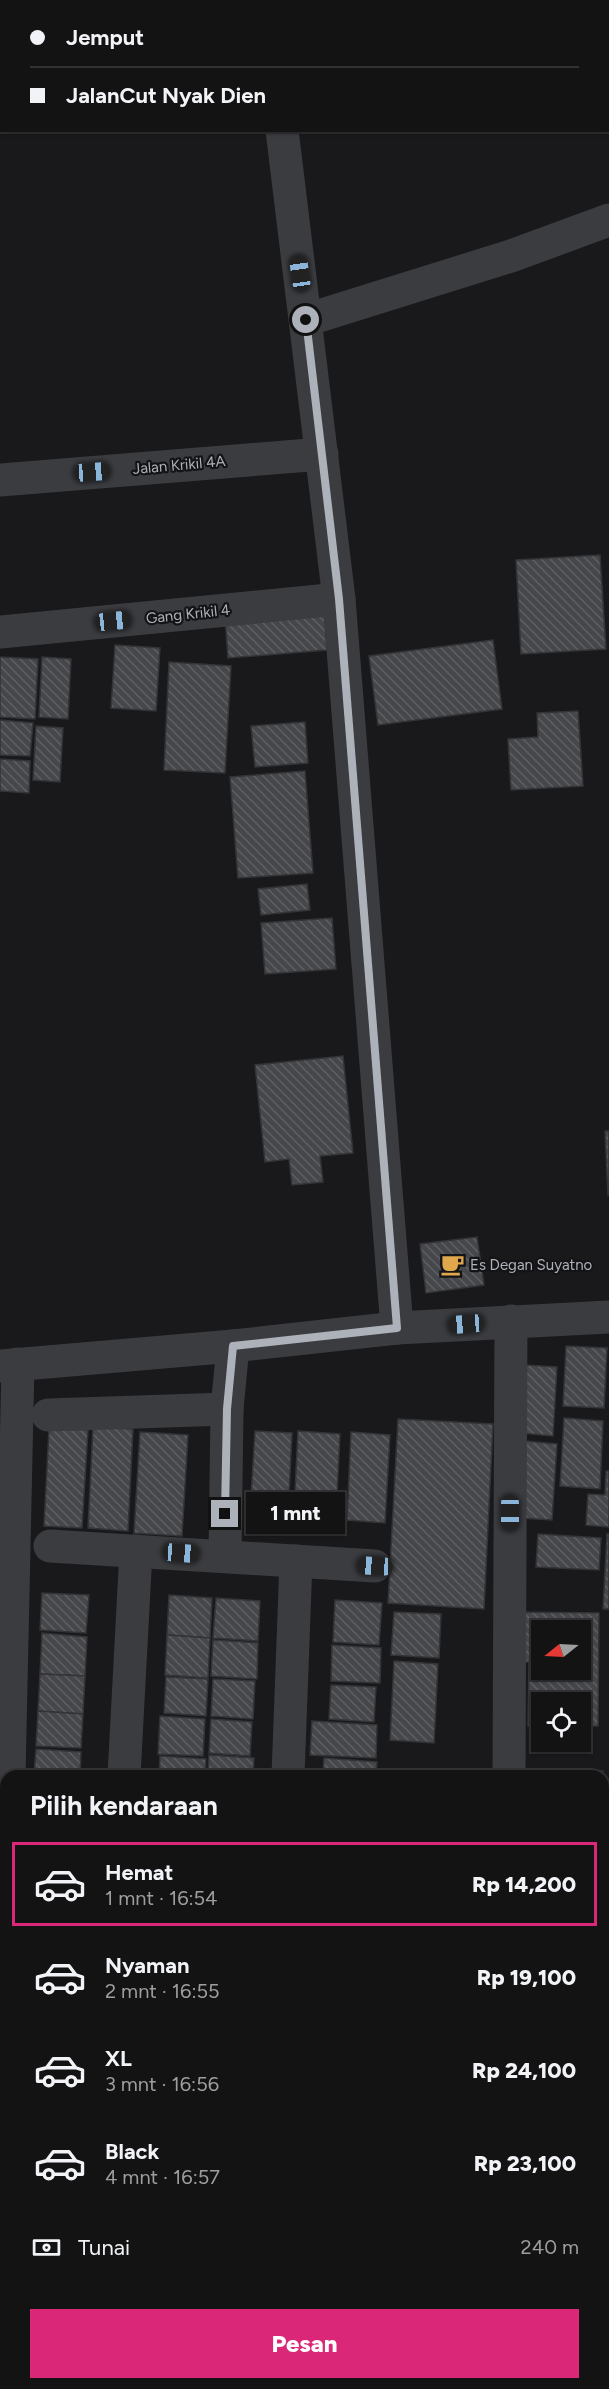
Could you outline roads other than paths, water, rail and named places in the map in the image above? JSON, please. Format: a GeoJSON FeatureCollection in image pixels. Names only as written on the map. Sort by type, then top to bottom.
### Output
{"type":"FeatureCollection","features":[{"type":"Feature","properties":{"kind":"street"},"geometry":{"type":"LineString","coordinates":[[282,132],[339,599],[397,1328]]}},
{"type":"Feature","properties":{"kind":"street"},"geometry":{"type":"LineString","coordinates":[[306,320],[510,256],[609,220]]}},
{"type":"Feature","properties":{"kind":"street","name":"Jalan Krikil 4A"},"geometry":{"type":"LineString","coordinates":[[0,480],[322,454]]}},
{"type":"Feature","properties":{"kind":"street","name":"Gang Krikil 4"},"geometry":{"type":"LineString","coordinates":[[0,632],[339,599]]}},
{"type":"Feature","properties":{"kind":"street"},"geometry":{"type":"LineString","coordinates":[[9,1770],[9,1365],[233,1346],[397,1328],[609,1317]]}},
{"type":"Feature","properties":{"kind":"street"},"geometry":{"type":"LineString","coordinates":[[509,1770],[511,1321]]}},
{"type":"Feature","properties":{"kind":"street"},"geometry":{"type":"LineString","coordinates":[[225,1556],[227,1409],[233,1346]]}},
{"type":"Feature","properties":{"kind":"street"},"geometry":{"type":"LineString","coordinates":[[48,1415],[227,1409]]}},
{"type":"Feature","properties":{"kind":"street"},"geometry":{"type":"LineString","coordinates":[[50,1546],[375,1566]]}},
{"type":"Feature","properties":{"kind":"street"},"geometry":{"type":"LineString","coordinates":[[124,1770],[136,1551]]}},
{"type":"Feature","properties":{"kind":"street"},"geometry":{"type":"LineString","coordinates":[[288,1770],[296,1561]]}},
{"type":"Feature","properties":{"kind":"place","name":"Es Degan Suyatno"},"geometry":{"type":"Point","coordinates":[452,1265]}}]}
